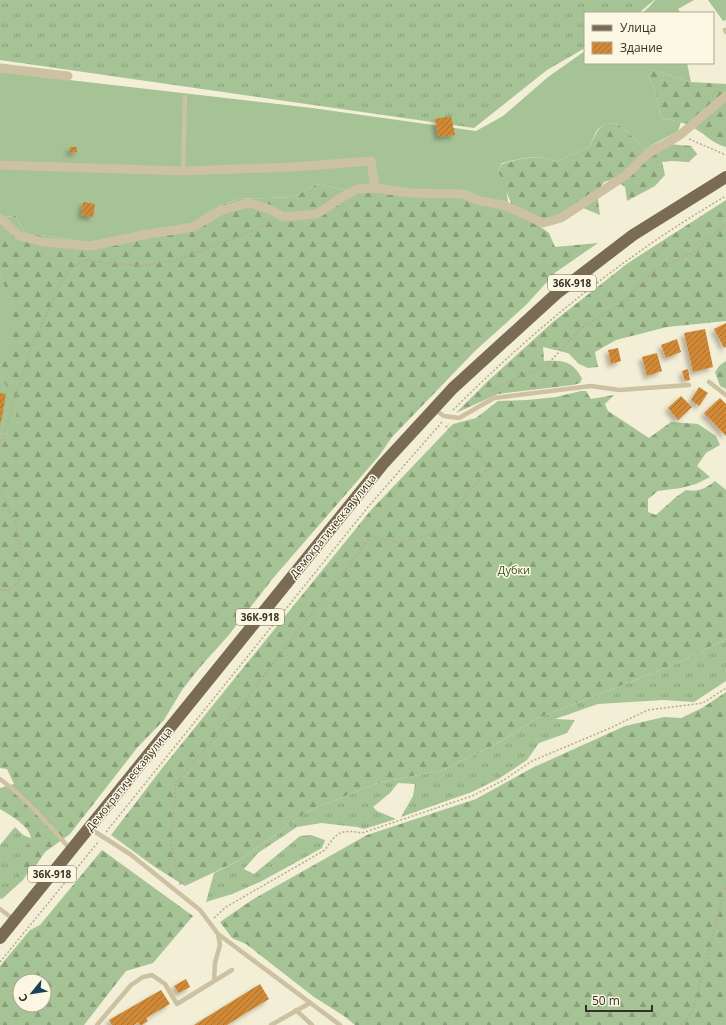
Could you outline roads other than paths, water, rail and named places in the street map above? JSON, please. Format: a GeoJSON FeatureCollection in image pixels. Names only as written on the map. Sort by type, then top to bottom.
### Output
{"type":"FeatureCollection","features":[{"type":"Feature","properties":{"kind":"main road","name":"Демократическая улица"},"geometry":{"type":"LineString","coordinates":[[0,938],[383,464],[453,388],[556,294],[634,235],[726,177]]}},
{"type":"Feature","properties":{"kind":"street"},"geometry":{"type":"LineString","coordinates":[[0,68],[68,76]]}},
{"type":"Feature","properties":{"kind":"street"},"geometry":{"type":"LineString","coordinates":[[0,218],[20,236],[44,242],[91,246],[143,235],[193,228],[222,210],[249,203],[269,209],[284,218],[317,214],[357,189],[375,188],[411,194],[463,194],[480,201],[504,205],[542,223],[561,218],[626,175],[646,155],[680,135],[726,96]]}},
{"type":"Feature","properties":{"kind":"street"},"geometry":{"type":"LineString","coordinates":[[0,165],[183,171],[293,167],[371,161],[375,188]]}},
{"type":"Feature","properties":{"kind":"lane"},"geometry":{"type":"LineString","coordinates":[[183,171],[185,97]]}},
{"type":"Feature","properties":{"kind":"lane"},"geometry":{"type":"LineString","coordinates":[[709,382],[726,395]]}},
{"type":"Feature","properties":{"kind":"lane"},"geometry":{"type":"LineString","coordinates":[[433,409],[444,416],[459,418],[494,398],[591,386],[619,390],[689,385]]}},
{"type":"Feature","properties":{"kind":"lane"},"geometry":{"type":"LineString","coordinates":[[0,779],[11,787],[38,813],[72,850]]}},
{"type":"Feature","properties":{"kind":"lane"},"geometry":{"type":"LineString","coordinates":[[89,828],[130,854],[200,910],[210,921],[218,934],[220,945],[215,963],[214,981]]}},
{"type":"Feature","properties":{"kind":"lane"},"geometry":{"type":"LineString","coordinates":[[0,909],[15,920]]}},
{"type":"Feature","properties":{"kind":"lane"},"geometry":{"type":"LineString","coordinates":[[218,934],[340,1025]]}},
{"type":"Feature","properties":{"kind":"lane"},"geometry":{"type":"LineString","coordinates":[[97,1025],[131,985],[142,977],[152,975],[164,984],[177,1004],[232,970]]}},
{"type":"Feature","properties":{"kind":"lane"},"geometry":{"type":"LineString","coordinates":[[271,1025],[310,1003]]}},
{"type":"Feature","properties":{"kind":"lane"},"geometry":{"type":"LineString","coordinates":[[296,1010],[312,1025]]}},
{"type":"Feature","properties":{"kind":"park label","name":"Дубки"},"geometry":{"type":"Point","coordinates":[514,570]}}]}
